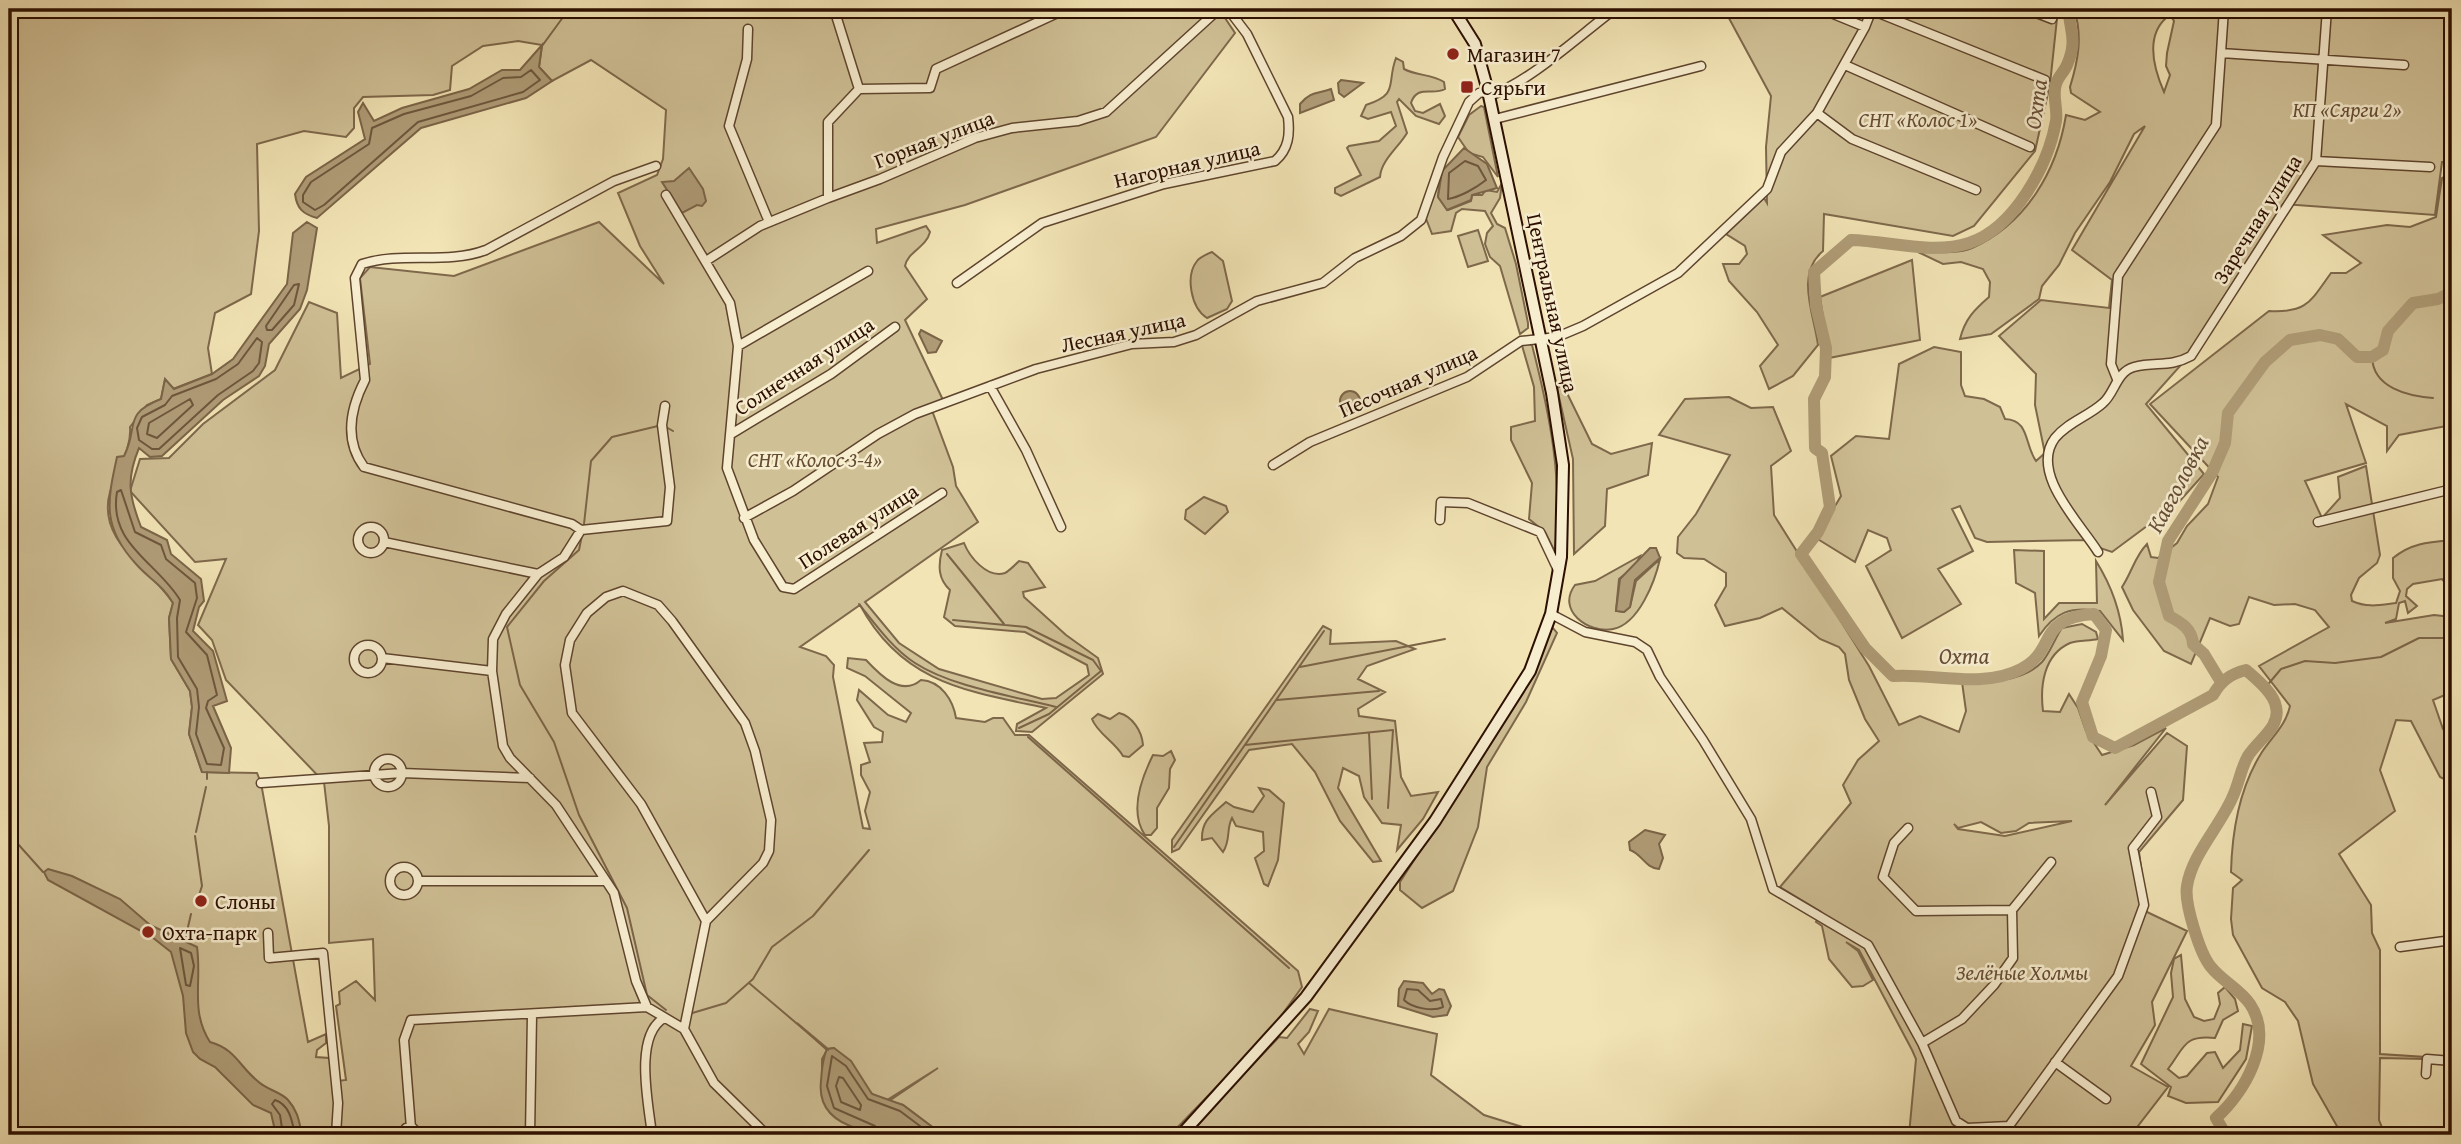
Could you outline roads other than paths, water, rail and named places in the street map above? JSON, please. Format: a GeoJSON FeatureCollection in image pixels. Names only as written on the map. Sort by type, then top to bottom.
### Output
{"type":"FeatureCollection","features":[{"type":"Feature","properties":{"kind":"street"},"geometry":{"type":"LineString","coordinates":[[834,9],[859,89]]}},
{"type":"Feature","properties":{"kind":"street"},"geometry":{"type":"LineString","coordinates":[[828,198],[828,122],[859,89],[930,88],[936,69],[1066,9]]}},
{"type":"Feature","properties":{"kind":"street","name":"Горная улица"},"geometry":{"type":"LineString","coordinates":[[706,261],[769,222],[975,138],[1012,128],[1078,121],[1106,113],[1219,9]]}},
{"type":"Feature","properties":{"kind":"street","name":"Нагорная улица"},"geometry":{"type":"LineString","coordinates":[[957,284],[1042,223],[1164,184],[1275,161],[1283,154],[1289,131],[1288,117],[1247,34],[1228,9]]}},
{"type":"Feature","properties":{"kind":"street","name":"Центральная улица"},"geometry":{"type":"LineString","coordinates":[[1181,1135],[1297,1007],[1375,904],[1485,746],[1530,671],[1550,614],[1559,572],[1564,500],[1563,465],[1489,93],[1475,44],[1453,9]]}},
{"type":"Feature","properties":{"kind":"street","name":"Лесная улица"},"geometry":{"type":"LineString","coordinates":[[744,518],[793,491],[897,423],[1036,369],[1118,348],[1174,342],[1196,335],[1257,301],[1323,284],[1355,258],[1401,236],[1421,220],[1443,157],[1469,102],[1479,93],[1504,90],[1615,9]]}},
{"type":"Feature","properties":{"kind":"street"},"geometry":{"type":"LineString","coordinates":[[1821,9],[1865,27]]}},
{"type":"Feature","properties":{"kind":"street"},"geometry":{"type":"LineString","coordinates":[[2026,9],[2052,19]]}},
{"type":"Feature","properties":{"kind":"street"},"geometry":{"type":"LineString","coordinates":[[2098,552],[2056,488],[2049,473],[2049,456],[2054,439],[2064,429],[2105,402],[2117,379],[2111,364],[2118,276],[2216,125],[2224,9]]}},
{"type":"Feature","properties":{"kind":"street","name":"Заречная улица"},"geometry":{"type":"LineString","coordinates":[[2117,379],[2132,367],[2174,365],[2191,356],[2316,161],[2327,9]]}},
{"type":"Feature","properties":{"kind":"street"},"geometry":{"type":"LineString","coordinates":[[1976,190],[1852,139],[1817,113],[1872,10],[2045,80]]}},
{"type":"Feature","properties":{"kind":"street"},"geometry":{"type":"LineString","coordinates":[[748,29],[747,60],[729,126],[769,222]]}},
{"type":"Feature","properties":{"kind":"street"},"geometry":{"type":"LineString","coordinates":[[2221,53],[2404,65]]}},
{"type":"Feature","properties":{"kind":"street"},"geometry":{"type":"LineString","coordinates":[[1845,65],[2030,147]]}},
{"type":"Feature","properties":{"kind":"street"},"geometry":{"type":"LineString","coordinates":[[1495,119],[1701,66]]}},
{"type":"Feature","properties":{"kind":"street","name":"Песочная улица"},"geometry":{"type":"LineString","coordinates":[[1273,465],[1310,442],[1467,377],[1521,341],[1557,337],[1583,326],[1674,276],[1763,194],[1781,152],[1817,113]]}},
{"type":"Feature","properties":{"kind":"street"},"geometry":{"type":"LineString","coordinates":[[2316,161],[2430,167]]}},
{"type":"Feature","properties":{"kind":"street"},"geometry":{"type":"LineString","coordinates":[[656,166],[614,181],[486,250],[464,258],[382,258],[362,264],[355,278],[365,380],[357,395],[349,434],[353,452],[364,467],[572,524],[583,530],[667,521],[670,487],[662,425],[665,406]]}},
{"type":"Feature","properties":{"kind":"street"},"geometry":{"type":"LineString","coordinates":[[666,195],[730,303],[738,346],[727,468],[744,518]]}},
{"type":"Feature","properties":{"kind":"street"},"geometry":{"type":"LineString","coordinates":[[738,346],[868,271]]}},
{"type":"Feature","properties":{"kind":"street","name":"Солнечная улица"},"geometry":{"type":"LineString","coordinates":[[731,434],[831,373],[895,327]]}},
{"type":"Feature","properties":{"kind":"street"},"geometry":{"type":"LineString","coordinates":[[991,388],[1026,450],[1061,527]]}},
{"type":"Feature","properties":{"kind":"street"},"geometry":{"type":"LineString","coordinates":[[2318,522],[2452,489]]}},
{"type":"Feature","properties":{"kind":"street","name":"Полевая улица"},"geometry":{"type":"LineString","coordinates":[[744,518],[757,546],[783,587],[794,589],[942,493]]}},
{"type":"Feature","properties":{"kind":"street"},"geometry":{"type":"LineString","coordinates":[[1440,520],[1441,502],[1468,503],[1540,532],[1559,572]]}},
{"type":"Feature","properties":{"kind":"street"},"geometry":{"type":"LineString","coordinates":[[583,530],[564,557],[538,574],[506,614],[493,639],[492,671],[503,746],[510,758],[556,805],[614,893],[636,981],[647,1007],[684,1029],[713,1083],[767,1135]]}},
{"type":"Feature","properties":{"kind":"street"},"geometry":{"type":"LineString","coordinates":[[384,542],[538,574]]}},
{"type":"Feature","properties":{"kind":"street"},"geometry":{"type":"LineString","coordinates":[[684,1029],[706,921],[763,863],[769,851],[771,820],[755,751],[744,723],[659,605],[623,591],[607,597],[587,613],[570,640],[565,666],[572,713],[641,804],[706,921]]}},
{"type":"Feature","properties":{"kind":"street"},"geometry":{"type":"LineString","coordinates":[[1550,614],[1585,632],[1634,642],[1647,650],[1660,677],[1703,740],[1751,819],[1773,889],[1868,945],[1922,1043],[1956,1121],[1967,1128],[2009,1126],[2118,976],[2144,905],[2133,848],[2157,817],[2151,792]]}},
{"type":"Feature","properties":{"kind":"street"},"geometry":{"type":"LineString","coordinates":[[382,658],[492,671]]}},
{"type":"Feature","properties":{"kind":"street"},"geometry":{"type":"LineString","coordinates":[[375,775],[377,764],[385,759],[394,760],[402,773]]}},
{"type":"Feature","properties":{"kind":"street"},"geometry":{"type":"LineString","coordinates":[[261,783],[402,773],[530,778]]}},
{"type":"Feature","properties":{"kind":"street"},"geometry":{"type":"LineString","coordinates":[[1908,828],[1894,843],[1883,877],[1916,911],[2012,910]]}},
{"type":"Feature","properties":{"kind":"street"},"geometry":{"type":"LineString","coordinates":[[1922,1043],[1962,1019],[1994,985],[2013,958],[2012,910],[2051,862]]}},
{"type":"Feature","properties":{"kind":"street"},"geometry":{"type":"LineString","coordinates":[[418,881],[604,881]]}},
{"type":"Feature","properties":{"kind":"street"},"geometry":{"type":"LineString","coordinates":[[268,933],[269,958],[323,953],[338,1103],[336,1135]]}},
{"type":"Feature","properties":{"kind":"street"},"geometry":{"type":"LineString","coordinates":[[2400,947],[2452,940]]}},
{"type":"Feature","properties":{"kind":"street"},"geometry":{"type":"LineString","coordinates":[[419,1135],[411,1128],[404,1040],[411,1020],[647,1007]]}},
{"type":"Feature","properties":{"kind":"street"},"geometry":{"type":"LineString","coordinates":[[530,1135],[532,1015]]}},
{"type":"Feature","properties":{"kind":"street"},"geometry":{"type":"LineString","coordinates":[[652,1135],[645,1056],[655,1029],[664,1018]]}},
{"type":"Feature","properties":{"kind":"street"},"geometry":{"type":"LineString","coordinates":[[2426,1074],[2427,1059],[2452,1061]]}},
{"type":"Feature","properties":{"kind":"street"},"geometry":{"type":"LineString","coordinates":[[2055,1062],[2106,1099]]}},
{"type":"Feature","properties":{"kind":"street"},"geometry":{"type":"LineString","coordinates":[[401,1135],[406,1128],[411,1128]]}},
{"type":"Feature","properties":{"kind":"water"},"geometry":{"type":"Polygon","coordinates":[[[542,45],[539,67],[552,81],[526,98],[421,128],[317,218],[304,213],[297,204],[295,194],[306,177],[365,139],[358,112],[363,103],[374,121],[402,108],[469,89],[502,70],[520,70],[542,45]]]}},
{"type":"Feature","properties":{"kind":"water"},"geometry":{"type":"Polygon","coordinates":[[[1341,80],[1363,83],[1344,97],[1339,93],[1338,83],[1341,80]]]}},
{"type":"Feature","properties":{"kind":"water"},"geometry":{"type":"Polygon","coordinates":[[[1331,89],[1334,100],[1300,113],[1300,104],[1308,97],[1331,89]]]}},
{"type":"Feature","properties":{"kind":"water"},"geometry":{"type":"Polygon","coordinates":[[[1464,148],[1487,164],[1497,188],[1472,195],[1471,200],[1447,210],[1438,197],[1442,171],[1464,148]]]}},
{"type":"Feature","properties":{"kind":"water"},"geometry":{"type":"Polygon","coordinates":[[[689,168],[703,189],[706,201],[702,206],[697,205],[682,213],[662,182],[674,181],[689,168]]]}},
{"type":"Feature","properties":{"kind":"water"},"geometry":{"type":"Polygon","coordinates":[[[307,222],[317,228],[307,290],[300,309],[269,344],[265,366],[259,376],[223,400],[162,456],[150,457],[139,448],[132,469],[132,497],[141,527],[167,540],[171,554],[201,579],[204,601],[199,607],[193,631],[213,651],[227,701],[213,706],[231,748],[229,773],[202,772],[189,734],[192,707],[190,691],[171,659],[169,618],[173,603],[136,564],[117,538],[110,514],[111,488],[117,457],[124,456],[136,416],[141,410],[161,399],[165,379],[174,389],[212,374],[233,359],[287,284],[293,233],[307,222]]]}},
{"type":"Feature","properties":{"kind":"water"},"geometry":{"type":"Polygon","coordinates":[[[921,330],[942,341],[936,352],[928,353],[919,334],[921,330]]]}},
{"type":"Feature","properties":{"kind":"water"},"geometry":{"type":"Polygon","coordinates":[[[1350,391],[1357,394],[1360,401],[1357,408],[1350,411],[1343,408],[1340,401],[1343,394],[1350,391]]]}},
{"type":"Feature","properties":{"kind":"water"},"geometry":{"type":"Polygon","coordinates":[[[1650,548],[1656,548],[1660,558],[1635,580],[1630,607],[1624,612],[1616,611],[1620,579],[1650,548]]]}},
{"type":"Feature","properties":{"kind":"water"},"geometry":{"type":"Polygon","coordinates":[[[1645,830],[1665,835],[1659,844],[1663,858],[1659,869],[1650,866],[1630,850],[1629,842],[1645,830]]]}},
{"type":"Feature","properties":{"kind":"water"},"geometry":{"type":"Polygon","coordinates":[[[48,869],[72,876],[120,899],[150,925],[197,947],[198,1008],[210,1042],[226,1049],[260,1083],[288,1100],[296,1112],[302,1135],[276,1135],[271,1113],[253,1105],[215,1067],[193,1052],[186,1033],[183,996],[171,952],[152,937],[48,880],[44,872],[48,869]]]}},
{"type":"Feature","properties":{"kind":"water"},"geometry":{"type":"Polygon","coordinates":[[[1404,981],[1423,983],[1432,994],[1439,989],[1444,990],[1451,1006],[1447,1015],[1433,1017],[1398,1006],[1399,989],[1404,981]]]}},
{"type":"Feature","properties":{"kind":"water"},"geometry":{"type":"Polygon","coordinates":[[[834,1048],[851,1061],[872,1094],[903,1105],[943,1135],[886,1134],[847,1124],[832,1115],[823,1101],[821,1081],[825,1053],[827,1049],[834,1048]]]}},
{"type":"Feature","properties":{"kind":"waterway"},"geometry":{"type":"LineString","coordinates":[[542,46],[569,9]]}},
{"type":"Feature","properties":{"kind":"waterway","name":"Охта"},"geometry":{"type":"LineString","coordinates":[[2068,9],[2072,50],[2055,88],[2056,117],[2052,139],[2037,175],[2014,210],[1985,235],[1955,246],[1925,248],[1851,240],[1814,272],[1816,306],[1826,348],[1825,377],[1814,399],[1815,448],[1822,453],[1830,507],[1818,532],[1801,554],[1865,648],[1893,676],[1975,679],[2006,675],[2032,661],[2055,628],[2063,622],[2094,614],[2106,630],[2101,656],[2082,702],[2093,737],[2115,748],[2213,695],[2226,679],[2240,672],[2246,670],[2268,692],[2275,702],[2275,721],[2248,756],[2228,807],[2201,851],[2187,886],[2190,916],[2207,960],[2215,972],[2246,999],[2257,1018],[2258,1050],[2253,1066],[2237,1095],[2216,1118],[2226,1135]]}},
{"type":"Feature","properties":{"kind":"waterway","name":"Кавголовка"},"geometry":{"type":"LineString","coordinates":[[2221,682],[2204,654],[2193,644],[2188,630],[2169,616],[2159,582],[2168,541],[2212,473],[2225,443],[2228,413],[2265,362],[2290,340],[2320,335],[2338,339],[2357,357],[2372,357],[2383,350],[2388,331],[2413,303],[2438,299],[2452,292]]}},
{"type":"Feature","properties":{"kind":"waterway"},"geometry":{"type":"LineString","coordinates":[[2372,357],[2374,368],[2385,383],[2403,392],[2433,398]]}},
{"type":"Feature","properties":{"kind":"waterway"},"geometry":{"type":"LineString","coordinates":[[584,524],[591,461],[612,437],[658,426]]}},
{"type":"Feature","properties":{"kind":"waterway"},"geometry":{"type":"LineString","coordinates":[[666,427],[673,431]]}},
{"type":"Feature","properties":{"kind":"waterway"},"geometry":{"type":"LineString","coordinates":[[582,535],[579,550],[544,581],[507,627],[520,685],[554,742],[579,815],[627,908],[647,995],[666,1010]]}},
{"type":"Feature","properties":{"kind":"waterway"},"geometry":{"type":"LineString","coordinates":[[947,554],[1004,624]]}},
{"type":"Feature","properties":{"kind":"waterway"},"geometry":{"type":"LineString","coordinates":[[859,604],[899,651],[930,671],[983,690],[1056,707]]}},
{"type":"Feature","properties":{"kind":"waterway"},"geometry":{"type":"LineString","coordinates":[[953,620],[1026,627],[1093,660],[1101,671],[1049,714],[1019,728]]}},
{"type":"Feature","properties":{"kind":"waterway"},"geometry":{"type":"LineString","coordinates":[[1174,847],[1324,631]]}},
{"type":"Feature","properties":{"kind":"waterway"},"geometry":{"type":"LineString","coordinates":[[2265,688],[2281,669],[2305,661],[2335,663],[2381,657],[2419,638],[2452,638]]}},
{"type":"Feature","properties":{"kind":"waterway"},"geometry":{"type":"LineString","coordinates":[[1300,667],[1445,639]]}},
{"type":"Feature","properties":{"kind":"waterway"},"geometry":{"type":"LineString","coordinates":[[1277,700],[1379,691]]}},
{"type":"Feature","properties":{"kind":"waterway"},"geometry":{"type":"LineString","coordinates":[[1245,745],[1393,730],[1388,808]]}},
{"type":"Feature","properties":{"kind":"waterway"},"geometry":{"type":"LineString","coordinates":[[1369,733],[1372,799]]}},
{"type":"Feature","properties":{"kind":"waterway"},"geometry":{"type":"LineString","coordinates":[[1028,737],[1289,968]]}},
{"type":"Feature","properties":{"kind":"waterway"},"geometry":{"type":"LineString","coordinates":[[207,772],[207,779]]}},
{"type":"Feature","properties":{"kind":"waterway"},"geometry":{"type":"LineString","coordinates":[[196,832],[206,787]]}},
{"type":"Feature","properties":{"kind":"waterway"},"geometry":{"type":"LineString","coordinates":[[9,834],[43,872]]}},
{"type":"Feature","properties":{"kind":"waterway"},"geometry":{"type":"LineString","coordinates":[[195,836],[202,886],[197,901]]}},
{"type":"Feature","properties":{"kind":"waterway"},"geometry":{"type":"LineString","coordinates":[[689,1014],[726,1003],[753,979],[772,947],[813,916],[869,850]]}},
{"type":"Feature","properties":{"kind":"waterway"},"geometry":{"type":"LineString","coordinates":[[185,940],[191,914]]}},
{"type":"Feature","properties":{"kind":"waterway"},"geometry":{"type":"LineString","coordinates":[[749,983],[828,1050]]}},
{"type":"Feature","properties":{"kind":"waterway","name":"Охта"},"geometry":{"type":"LineString","coordinates":[[2256,1135],[2262,1135]]}},
{"type":"Feature","properties":{"kind":"place","name":"Магазин 7"},"geometry":{"type":"Point","coordinates":[1453,54]}},
{"type":"Feature","properties":{"kind":"place","name":"Сярьги"},"geometry":{"type":"Point","coordinates":[1467,87]}},
{"type":"Feature","properties":{"kind":"place","name":"Слоны"},"geometry":{"type":"Point","coordinates":[201,901]}},
{"type":"Feature","properties":{"kind":"place","name":"Охта-парк"},"geometry":{"type":"Point","coordinates":[148,932]}},
{"type":"Feature","properties":{"kind":"park label","name":"КП «Сярги 2»"},"geometry":{"type":"Point","coordinates":[2347,109]}},
{"type":"Feature","properties":{"kind":"park label","name":"СНТ «Колос 1»"},"geometry":{"type":"Point","coordinates":[1918,119]}},
{"type":"Feature","properties":{"kind":"park label","name":"СНТ «Колос 3-4»"},"geometry":{"type":"Point","coordinates":[815,459]}},
{"type":"Feature","properties":{"kind":"park label","name":"Зелёные Холмы"},"geometry":{"type":"Point","coordinates":[2022,972]}}]}
